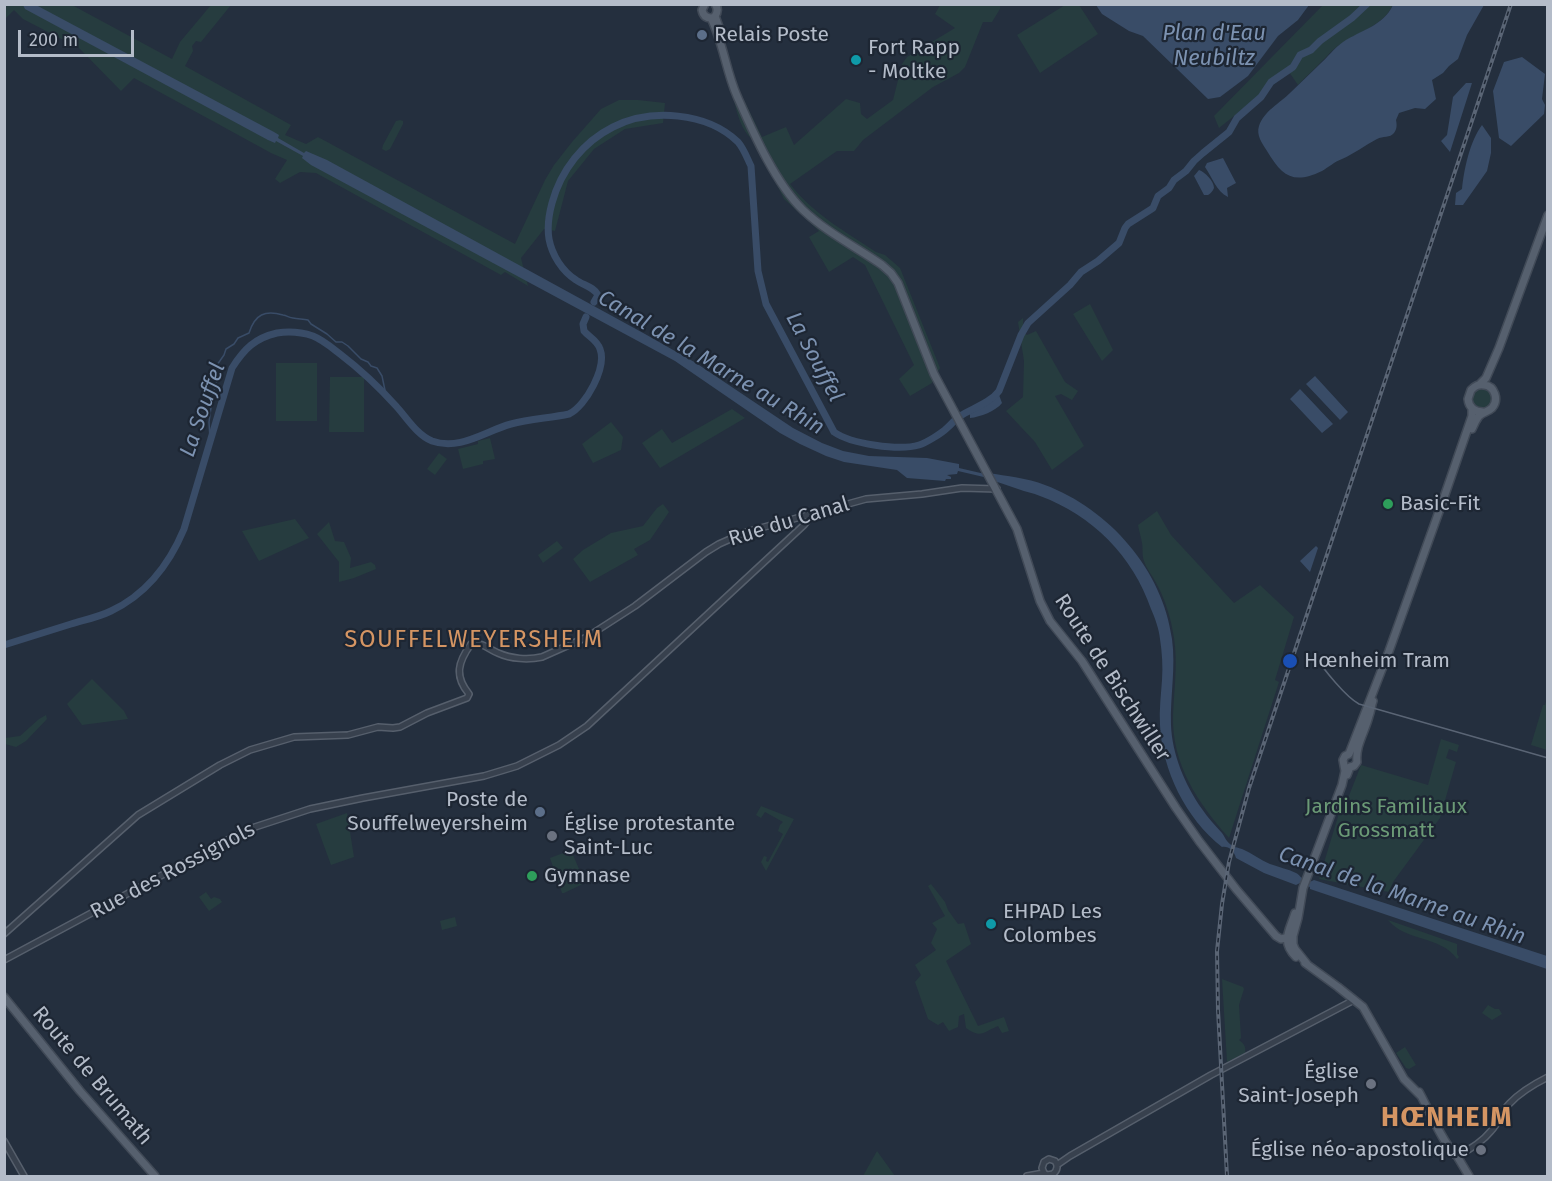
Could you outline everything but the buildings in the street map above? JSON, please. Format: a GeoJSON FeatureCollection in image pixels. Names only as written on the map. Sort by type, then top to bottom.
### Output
{"type":"FeatureCollection","features":[{"type":"Feature","properties":{"kind":"main road"},"geometry":{"type":"LineString","coordinates":[[704,5],[703,14],[706,17],[713,17],[718,10],[715,4]]}},
{"type":"Feature","properties":{"kind":"main road","name":"Route de Bischwiller"},"geometry":{"type":"LineString","coordinates":[[713,17],[743,108],[775,172],[796,203],[818,223],[873,259],[893,276],[902,292],[931,367],[1019,533],[1045,613],[1085,666],[1199,841],[1271,929],[1289,935]]}},
{"type":"Feature","properties":{"kind":"main road"},"geometry":{"type":"LineString","coordinates":[[1483,412],[1472,408],[1468,402],[1469,393],[1473,387],[1486,378],[1548,215]]}},
{"type":"Feature","properties":{"kind":"main road"},"geometry":{"type":"LineString","coordinates":[[1489,386],[1499,348]]}},
{"type":"Feature","properties":{"kind":"main road"},"geometry":{"type":"LineString","coordinates":[[1458,457],[1476,420],[1492,407],[1496,399],[1489,386],[1479,384]]}},
{"type":"Feature","properties":{"kind":"main road"},"geometry":{"type":"LineString","coordinates":[[1352,755],[1404,610],[1428,552],[1472,416],[1472,408]]}},
{"type":"Feature","properties":{"kind":"main road"},"geometry":{"type":"LineString","coordinates":[[1348,766],[1343,760],[1345,756],[1352,755]]}},
{"type":"Feature","properties":{"kind":"main road"},"geometry":{"type":"LineString","coordinates":[[1348,766],[1354,766],[1357,762],[1352,755]]}},
{"type":"Feature","properties":{"kind":"main road"},"geometry":{"type":"LineString","coordinates":[[1348,766],[1303,889],[1298,918],[1289,935],[1294,947],[1307,964],[1363,1007],[1406,1081],[1420,1095],[1433,1119],[1457,1151],[1457,1156],[1469,1176]]}},
{"type":"Feature","properties":{"kind":"main road","name":"Route de Brumath"},"geometry":{"type":"LineString","coordinates":[[4,997],[80,1091],[155,1176]]}},
{"type":"Feature","properties":{"kind":"street","name":"Rue du Canal"},"geometry":{"type":"LineString","coordinates":[[4,934],[138,815],[220,765],[250,750],[285,739],[302,736],[348,735],[369,728],[400,727],[427,713],[467,698],[469,694],[459,678],[460,662],[471,644],[485,645],[498,653],[520,658],[542,657],[581,641],[635,606],[706,552],[746,532],[866,499],[962,488],[997,489]]}},
{"type":"Feature","properties":{"kind":"street","name":"Rue des Rossignols"},"geometry":{"type":"LineString","coordinates":[[4,960],[250,829],[305,811],[349,801],[469,780],[511,768],[559,745],[587,726],[804,525],[810,514]]}},
{"type":"Feature","properties":{"kind":"street"},"geometry":{"type":"LineString","coordinates":[[1056,1163],[1211,1075],[1354,1000]]}},
{"type":"Feature","properties":{"kind":"street"},"geometry":{"type":"LineString","coordinates":[[1457,1156],[1491,1132],[1501,1113],[1518,1095],[1548,1077]]}},
{"type":"Feature","properties":{"kind":"street"},"geometry":{"type":"LineString","coordinates":[[4,1141],[24,1176]]}},
{"type":"Feature","properties":{"kind":"street"},"geometry":{"type":"LineString","coordinates":[[1046,1160],[1056,1163],[1057,1169],[1053,1174],[1047,1174],[1043,1170],[1042,1164],[1046,1160]]}},
{"type":"Feature","properties":{"kind":"street"},"geometry":{"type":"LineString","coordinates":[[1028,1176],[1043,1170]]}},
{"type":"Feature","properties":{"kind":"green space"},"geometry":{"type":"Polygon","coordinates":[[[5,5],[72,5],[172,59],[180,42],[211,5],[231,5],[201,42],[196,41],[192,46],[193,51],[185,66],[291,125],[285,135],[306,144],[318,137],[515,244],[554,165],[601,109],[619,100],[665,103],[663,123],[625,129],[594,149],[568,181],[555,231],[544,229],[521,258],[528,286],[505,272],[501,275],[316,173],[300,172],[280,183],[275,179],[287,160],[134,78],[121,91],[79,48],[23,19],[14,10],[5,19],[5,5]]]}},
{"type":"Feature","properties":{"kind":"green space"},"geometry":{"type":"Polygon","coordinates":[[[940,5],[1000,5],[1000,9],[992,22],[983,22],[965,67],[959,73],[933,87],[863,140],[854,151],[837,151],[790,184],[819,213],[876,252],[885,255],[900,268],[940,368],[932,383],[910,396],[899,379],[914,365],[865,265],[853,257],[829,272],[809,237],[819,231],[784,199],[755,141],[743,127],[733,95],[745,102],[762,137],[786,127],[794,145],[846,99],[860,103],[861,114],[867,119],[893,100],[902,64],[907,57],[955,28],[935,14],[940,5]]]}},
{"type":"Feature","properties":{"kind":"green space"},"geometry":{"type":"Polygon","coordinates":[[[1065,5],[1079,5],[1098,34],[1040,73],[1017,35],[1065,5]]]}},
{"type":"Feature","properties":{"kind":"green space"},"geometry":{"type":"Polygon","coordinates":[[[1323,5],[1393,5],[1375,25],[1334,49],[1298,85],[1289,72],[1219,128],[1214,116],[1323,5]]]}},
{"type":"Feature","properties":{"kind":"green space"},"geometry":{"type":"Polygon","coordinates":[[[400,120],[403,124],[390,149],[386,151],[382,149],[396,121],[400,120]]]}},
{"type":"Feature","properties":{"kind":"green space"},"geometry":{"type":"Polygon","coordinates":[[[1090,304],[1113,350],[1102,361],[1073,314],[1090,304]]]}},
{"type":"Feature","properties":{"kind":"green space"},"geometry":{"type":"Polygon","coordinates":[[[1023,318],[1023,333],[1027,335],[1036,331],[1065,382],[1078,391],[1072,400],[1061,394],[1055,396],[1084,446],[1052,470],[1035,442],[1006,411],[1023,397],[1024,361],[1018,322],[1023,318]]]}},
{"type":"Feature","properties":{"kind":"green space"},"geometry":{"type":"Polygon","coordinates":[[[276,363],[317,363],[317,421],[276,421],[276,363]]]}},
{"type":"Feature","properties":{"kind":"green space"},"geometry":{"type":"Polygon","coordinates":[[[330,377],[364,377],[364,432],[329,432],[330,377]]]}},
{"type":"Feature","properties":{"kind":"green space"},"geometry":{"type":"Polygon","coordinates":[[[1486,387],[1493,396],[1491,405],[1483,409],[1475,407],[1470,399],[1475,388],[1486,387]]]}},
{"type":"Feature","properties":{"kind":"green space"},"geometry":{"type":"Polygon","coordinates":[[[732,409],[745,418],[660,468],[642,443],[662,429],[672,443],[732,409]]]}},
{"type":"Feature","properties":{"kind":"green space"},"geometry":{"type":"Polygon","coordinates":[[[611,422],[623,437],[621,450],[593,463],[582,444],[611,422]]]}},
{"type":"Feature","properties":{"kind":"green space"},"geometry":{"type":"Polygon","coordinates":[[[490,438],[495,459],[463,469],[458,449],[490,438]]]}},
{"type":"Feature","properties":{"kind":"green space"},"geometry":{"type":"Polygon","coordinates":[[[439,453],[447,459],[435,475],[427,469],[439,453]]]}},
{"type":"Feature","properties":{"kind":"green space"},"geometry":{"type":"Polygon","coordinates":[[[663,504],[669,512],[650,540],[634,549],[638,555],[590,582],[573,559],[611,533],[643,526],[663,504]]]}},
{"type":"Feature","properties":{"kind":"green space"},"geometry":{"type":"Polygon","coordinates":[[[1157,511],[1171,535],[1234,603],[1260,585],[1294,617],[1275,680],[1279,682],[1229,838],[1197,797],[1177,751],[1173,716],[1176,667],[1173,631],[1162,594],[1144,561],[1138,525],[1157,511]]]}},
{"type":"Feature","properties":{"kind":"green space"},"geometry":{"type":"Polygon","coordinates":[[[295,519],[309,538],[259,561],[242,531],[295,519]]]}},
{"type":"Feature","properties":{"kind":"green space"},"geometry":{"type":"Polygon","coordinates":[[[329,522],[335,541],[344,542],[351,558],[350,568],[371,562],[376,569],[339,582],[339,562],[317,534],[329,522]]]}},
{"type":"Feature","properties":{"kind":"green space"},"geometry":{"type":"Polygon","coordinates":[[[557,541],[563,548],[543,563],[538,555],[557,541]]]}},
{"type":"Feature","properties":{"kind":"green space"},"geometry":{"type":"Polygon","coordinates":[[[92,679],[124,711],[128,719],[82,725],[67,704],[92,679]]]}},
{"type":"Feature","properties":{"kind":"green space"},"geometry":{"type":"Polygon","coordinates":[[[1547,698],[1548,750],[1531,745],[1547,698]]]}},
{"type":"Feature","properties":{"kind":"green space"},"geometry":{"type":"Polygon","coordinates":[[[46,715],[47,719],[26,741],[16,747],[5,744],[5,738],[20,736],[46,715]]]}},
{"type":"Feature","properties":{"kind":"green space","name":"Jardins Familiaux Grossmatt"},"geometry":{"type":"Polygon","coordinates":[[[1441,739],[1459,745],[1457,752],[1449,749],[1446,758],[1456,762],[1440,818],[1393,882],[1389,892],[1319,879],[1340,810],[1343,811],[1361,765],[1428,785],[1441,739]]]}},
{"type":"Feature","properties":{"kind":"green space"},"geometry":{"type":"Polygon","coordinates":[[[761,806],[794,819],[766,871],[761,862],[764,856],[767,857],[768,862],[783,834],[778,831],[783,822],[765,812],[761,818],[756,815],[761,806]]]}},
{"type":"Feature","properties":{"kind":"green space"},"geometry":{"type":"Polygon","coordinates":[[[347,813],[354,857],[331,865],[316,824],[347,813]]]}},
{"type":"Feature","properties":{"kind":"green space"},"geometry":{"type":"Polygon","coordinates":[[[571,850],[584,881],[583,884],[562,893],[550,858],[571,850]]]}},
{"type":"Feature","properties":{"kind":"green space"},"geometry":{"type":"Polygon","coordinates":[[[931,884],[958,924],[964,923],[971,944],[946,961],[978,1026],[1004,1017],[1009,1031],[1002,1033],[998,1026],[979,1034],[976,1033],[966,1028],[964,1014],[959,1016],[958,1027],[949,1031],[943,1022],[938,1025],[928,1019],[915,982],[921,975],[915,965],[936,950],[931,943],[937,929],[932,923],[945,916],[928,886],[931,884]]]}},
{"type":"Feature","properties":{"kind":"green space"},"geometry":{"type":"Polygon","coordinates":[[[206,892],[211,899],[214,897],[222,902],[209,911],[199,897],[206,892]]]}},
{"type":"Feature","properties":{"kind":"green space"},"geometry":{"type":"Polygon","coordinates":[[[455,917],[457,926],[442,930],[440,921],[455,917]]]}},
{"type":"Feature","properties":{"kind":"green space"},"geometry":{"type":"Polygon","coordinates":[[[1388,920],[1457,944],[1459,957],[1457,959],[1442,946],[1404,932],[1388,920]]]}},
{"type":"Feature","properties":{"kind":"green space"},"geometry":{"type":"Polygon","coordinates":[[[1222,979],[1244,989],[1239,1005],[1241,1038],[1239,1040],[1244,1045],[1245,1053],[1227,1062],[1222,979]]]}},
{"type":"Feature","properties":{"kind":"green space"},"geometry":{"type":"Polygon","coordinates":[[[1488,1005],[1499,1009],[1502,1014],[1492,1020],[1482,1013],[1488,1005]]]}},
{"type":"Feature","properties":{"kind":"green space"},"geometry":{"type":"Polygon","coordinates":[[[1405,1047],[1416,1065],[1409,1069],[1396,1053],[1405,1047]]]}},
{"type":"Feature","properties":{"kind":"green space"},"geometry":{"type":"Polygon","coordinates":[[[877,1151],[895,1176],[863,1176],[877,1151]]]}},
{"type":"Feature","properties":{"kind":"water"},"geometry":{"type":"Polygon","coordinates":[[[23,5],[36,5],[274,132],[279,135],[278,138],[304,153],[306,151],[327,160],[645,334],[696,363],[793,428],[822,443],[843,451],[869,456],[927,458],[959,464],[959,468],[985,474],[1031,481],[1045,485],[1091,509],[1129,545],[1145,566],[1157,589],[1167,614],[1172,639],[1171,725],[1177,758],[1196,800],[1229,843],[1266,862],[1296,873],[1303,879],[1314,880],[1547,956],[1547,969],[1310,889],[1300,883],[1296,885],[1264,873],[1236,858],[1231,850],[1222,847],[1209,836],[1187,808],[1165,759],[1160,719],[1161,644],[1157,624],[1143,590],[1122,555],[1093,526],[1077,514],[1040,496],[988,478],[958,471],[957,474],[947,475],[951,479],[945,481],[907,478],[897,470],[844,462],[800,444],[780,433],[675,361],[311,165],[302,158],[303,156],[276,141],[275,143],[268,140],[25,9],[23,5]]]}},
{"type":"Feature","properties":{"kind":"water","name":"Plan d'Eau Neubiltz"},"geometry":{"type":"Polygon","coordinates":[[[1096,5],[1309,5],[1298,20],[1278,36],[1248,76],[1220,97],[1208,99],[1143,36],[1129,31],[1102,14],[1096,5]]]}},
{"type":"Feature","properties":{"kind":"water"},"geometry":{"type":"Polygon","coordinates":[[[1393,5],[1484,5],[1467,35],[1458,59],[1432,80],[1436,99],[1425,109],[1415,108],[1399,113],[1392,135],[1377,139],[1322,171],[1303,177],[1289,176],[1272,160],[1260,139],[1258,129],[1261,121],[1337,47],[1378,23],[1393,5]]]}},
{"type":"Feature","properties":{"kind":"water"},"geometry":{"type":"Polygon","coordinates":[[[1522,57],[1545,74],[1542,99],[1545,105],[1544,114],[1511,146],[1499,138],[1493,91],[1504,62],[1522,57]]]}},
{"type":"Feature","properties":{"kind":"water"},"geometry":{"type":"Polygon","coordinates":[[[1466,83],[1472,83],[1450,152],[1441,141],[1447,135],[1453,97],[1466,83]]]}},
{"type":"Feature","properties":{"kind":"water"},"geometry":{"type":"Polygon","coordinates":[[[1482,125],[1491,138],[1491,153],[1487,171],[1463,205],[1455,205],[1456,193],[1462,189],[1471,147],[1482,125]]]}},
{"type":"Feature","properties":{"kind":"water"},"geometry":{"type":"Polygon","coordinates":[[[1223,158],[1236,183],[1227,188],[1228,197],[1217,188],[1205,167],[1207,163],[1223,158]]]}},
{"type":"Feature","properties":{"kind":"water"},"geometry":{"type":"Polygon","coordinates":[[[1199,170],[1209,177],[1214,185],[1208,195],[1204,195],[1194,176],[1199,170]]]}},
{"type":"Feature","properties":{"kind":"water"},"geometry":{"type":"Polygon","coordinates":[[[1315,376],[1348,412],[1340,420],[1306,384],[1315,376]]]}},
{"type":"Feature","properties":{"kind":"water"},"geometry":{"type":"Polygon","coordinates":[[[1300,389],[1333,424],[1322,433],[1290,399],[1300,389]]]}},
{"type":"Feature","properties":{"kind":"water"},"geometry":{"type":"Polygon","coordinates":[[[999,395],[1002,403],[996,409],[970,418],[970,414],[999,395]]]}},
{"type":"Feature","properties":{"kind":"water"},"geometry":{"type":"Polygon","coordinates":[[[1316,546],[1318,548],[1310,572],[1300,561],[1316,546]]]}},
{"type":"Feature","properties":{"kind":"waterway","name":"La Souffel"},"geometry":{"type":"LineString","coordinates":[[594,302],[598,295],[596,292],[566,272],[555,257],[550,245],[548,230],[552,203],[567,168],[583,149],[602,133],[628,121],[661,115],[695,119],[711,124],[738,142],[751,166],[758,271],[766,304],[834,432],[852,440],[875,445],[910,447],[922,444],[942,432],[960,416],[995,395],[999,391],[1028,323],[1081,272],[1119,243],[1128,224],[1153,208],[1158,196],[1169,188],[1194,161],[1229,132],[1237,118],[1261,97],[1271,82],[1293,67],[1300,55],[1311,50],[1367,4]]}},
{"type":"Feature","properties":{"kind":"waterway"},"geometry":{"type":"LineString","coordinates":[[210,439],[209,422],[217,380],[217,365],[226,349],[238,338],[249,333],[254,321],[266,313],[308,320],[336,342],[342,342],[348,346],[361,359],[377,368],[382,376],[386,395]]}},
{"type":"Feature","properties":{"kind":"waterway","name":"La Souffel"},"geometry":{"type":"LineString","coordinates":[[4,645],[106,613],[135,596],[155,577],[171,555],[184,529],[232,368],[241,355],[256,341],[269,335],[286,332],[317,338],[369,378],[422,435],[432,441],[452,444],[511,424],[569,414],[576,410],[594,385],[601,357],[599,346],[584,331],[583,324],[586,317]]}},
{"type":"Feature","properties":{"kind":"tram line"},"geometry":{"type":"LineString","coordinates":[[1316,657],[1336,683],[1359,704],[1548,758]]}},
{"type":"Feature","properties":{"kind":"railway"},"geometry":{"type":"LineString","coordinates":[[1227,1176],[1217,951],[1229,862],[1249,788],[1511,4]]}},
{"type":"Feature","properties":{"kind":"place","name":"Relais Poste"},"geometry":{"type":"Point","coordinates":[702,35]}},
{"type":"Feature","properties":{"kind":"place","name":"Fort Rapp - Moltke"},"geometry":{"type":"Point","coordinates":[856,60]}},
{"type":"Feature","properties":{"kind":"place","name":"Basic-Fit"},"geometry":{"type":"Point","coordinates":[1388,504]}},
{"type":"Feature","properties":{"kind":"place","name":"Hœnheim Tram"},"geometry":{"type":"Point","coordinates":[1290,661]}},
{"type":"Feature","properties":{"kind":"place","name":"Poste de Souffelweyersheim"},"geometry":{"type":"Point","coordinates":[540,812]}},
{"type":"Feature","properties":{"kind":"place","name":"Église protestante Saint-Luc"},"geometry":{"type":"Point","coordinates":[552,836]}},
{"type":"Feature","properties":{"kind":"place","name":"Gymnase"},"geometry":{"type":"Point","coordinates":[532,876]}},
{"type":"Feature","properties":{"kind":"place","name":"EHPAD Les Colombes"},"geometry":{"type":"Point","coordinates":[991,924]}},
{"type":"Feature","properties":{"kind":"place","name":"Église Saint-Joseph"},"geometry":{"type":"Point","coordinates":[1371,1084]}},
{"type":"Feature","properties":{"kind":"place","name":"Église néo-apostolique"},"geometry":{"type":"Point","coordinates":[1481,1150]}},
{"type":"Feature","properties":{"kind":"district","name":"SOUFFELWEYERSHEIM"},"geometry":{"type":"Point","coordinates":[474,640]}},
{"type":"Feature","properties":{"kind":"district","name":"HŒNHEIM"},"geometry":{"type":"Point","coordinates":[1447,1118]}},
{"type":"Feature","properties":{"kind":"water label","name":"Canal de la Marne au Rhin"},"geometry":{"type":"Point","coordinates":[711,363]}},
{"type":"Feature","properties":{"kind":"water label","name":"Canal de la Marne au Rhin"},"geometry":{"type":"Point","coordinates":[1402,896]}}]}
